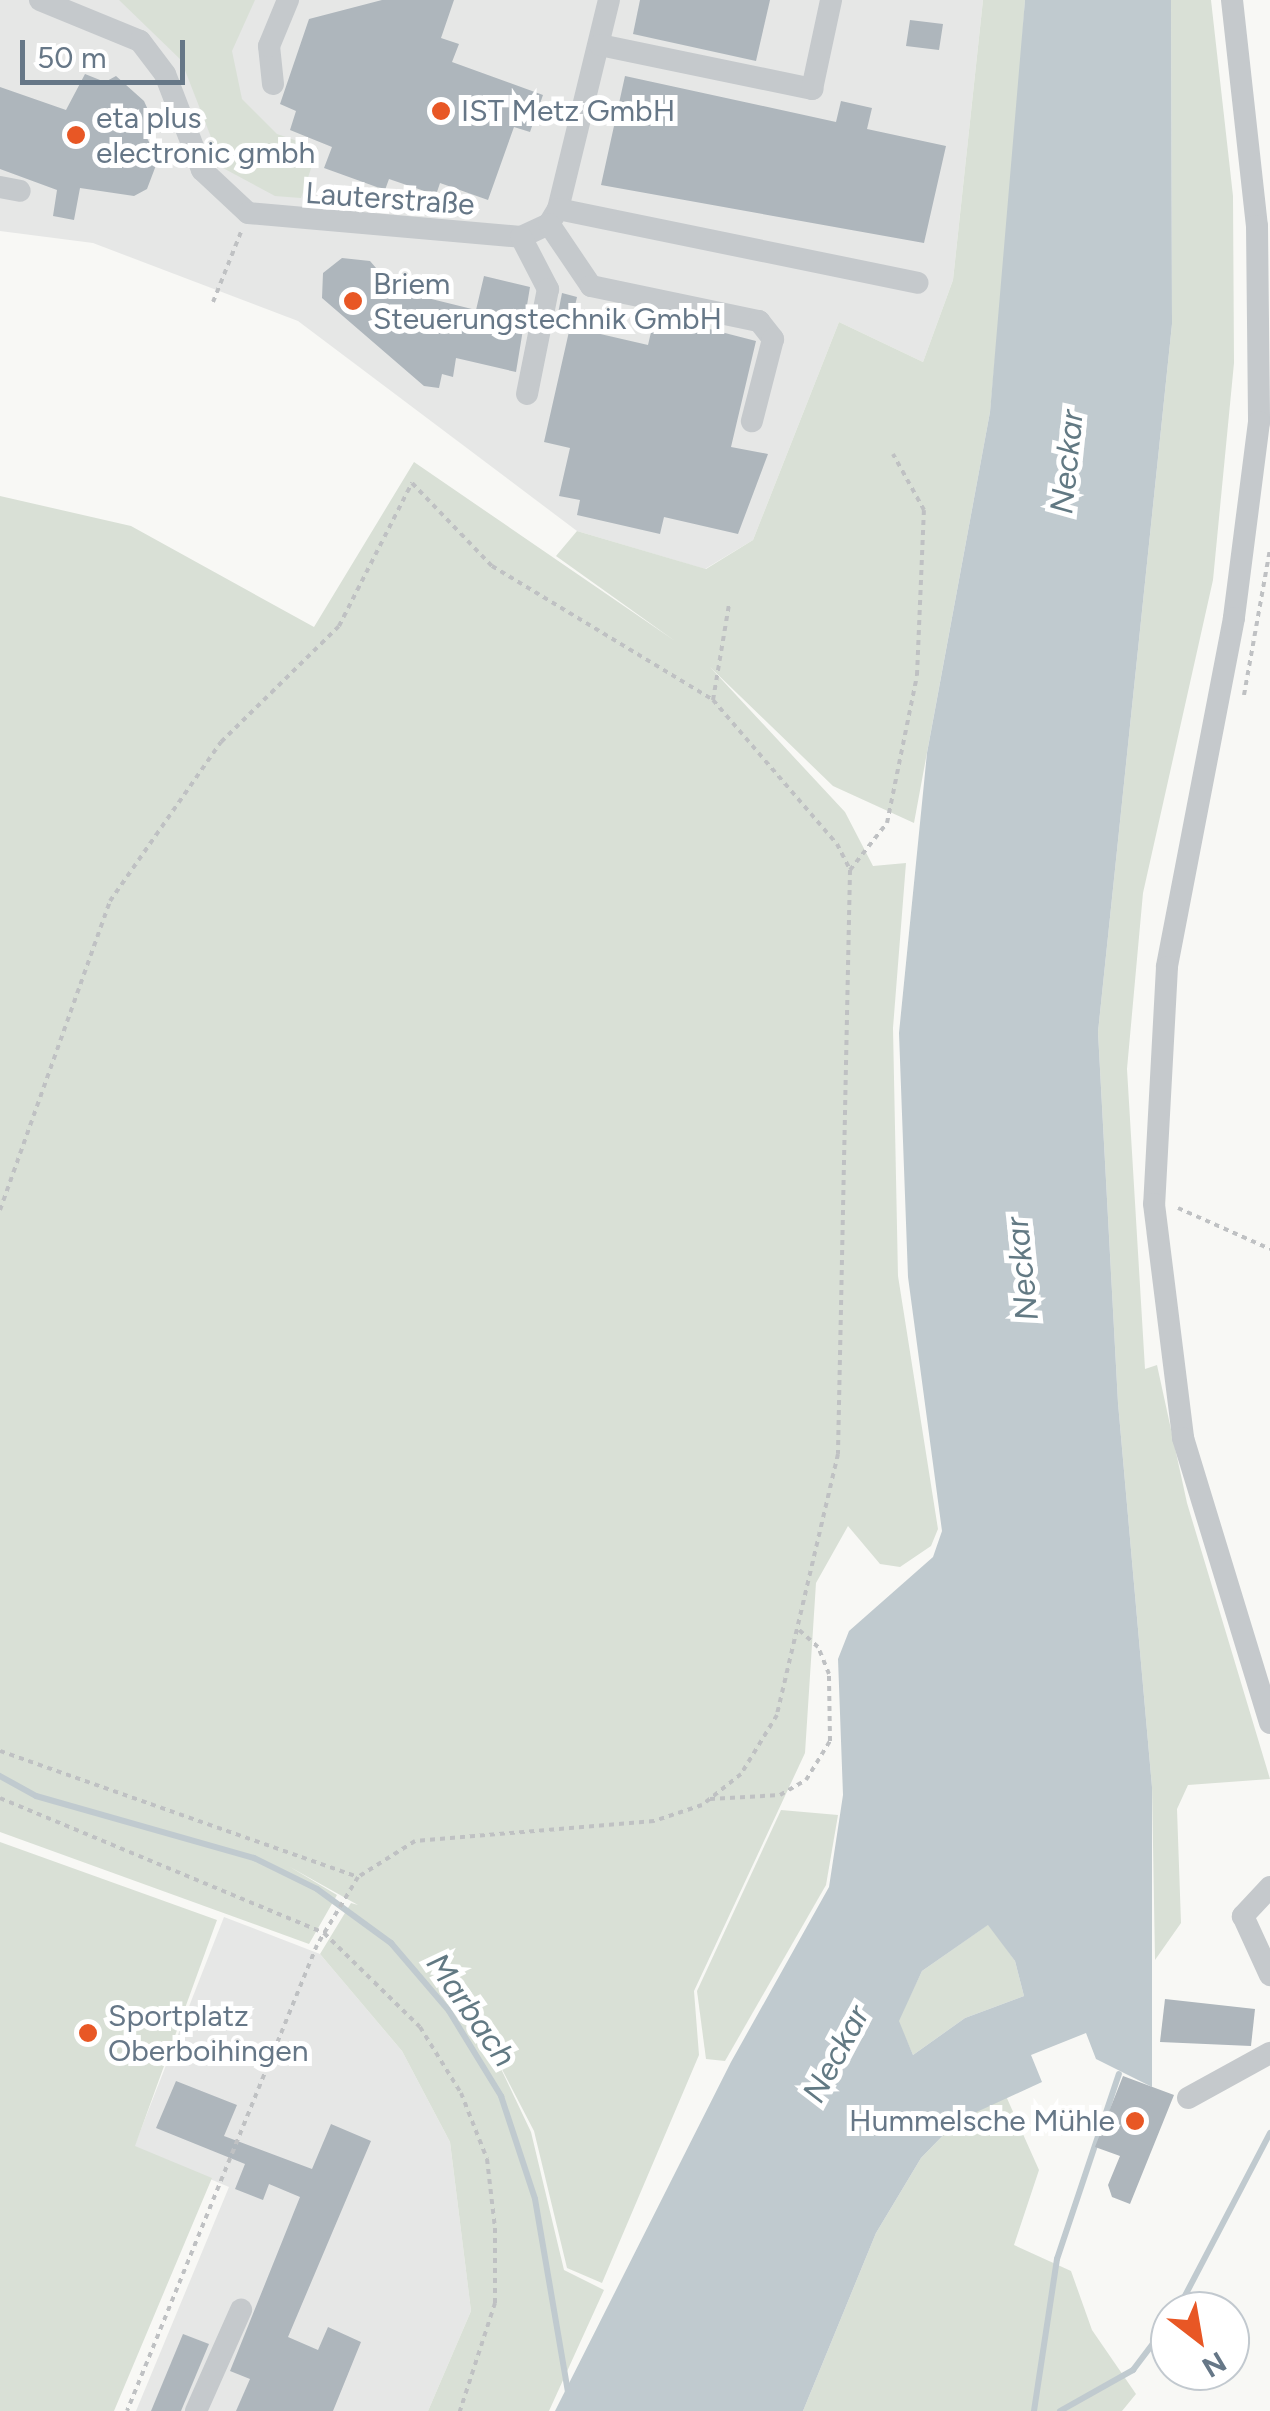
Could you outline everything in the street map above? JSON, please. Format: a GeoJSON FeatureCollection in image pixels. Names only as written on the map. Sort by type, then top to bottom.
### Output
{"type":"FeatureCollection","features":[{"type":"Feature","properties":{"kind":"street"},"geometry":{"type":"LineString","coordinates":[[40,0],[140,41],[165,74],[202,170],[248,213]]}},
{"type":"Feature","properties":{"kind":"street"},"geometry":{"type":"LineString","coordinates":[[273,84],[268,46],[288,0]]}},
{"type":"Feature","properties":{"kind":"street"},"geometry":{"type":"LineString","coordinates":[[609,0],[554,217],[591,286],[759,321],[773,339],[752,421]]}},
{"type":"Feature","properties":{"kind":"street"},"geometry":{"type":"LineString","coordinates":[[600,45],[812,89],[831,0]]}},
{"type":"Feature","properties":{"kind":"street"},"geometry":{"type":"LineString","coordinates":[[1232,0],[1260,289],[1252,500],[1167,967],[1162,1321],[1186,1452],[1270,1723]]}},
{"type":"Feature","properties":{"kind":"street","name":"Lauterstraße"},"geometry":{"type":"LineString","coordinates":[[248,213],[521,237],[554,217]]}},
{"type":"Feature","properties":{"kind":"street"},"geometry":{"type":"LineString","coordinates":[[554,217],[917,282]]}},
{"type":"Feature","properties":{"kind":"street"},"geometry":{"type":"LineString","coordinates":[[521,237],[548,290],[528,394]]}},
{"type":"Feature","properties":{"kind":"street"},"geometry":{"type":"LineString","coordinates":[[1270,1888],[1243,1916],[1270,1975]]}},
{"type":"Feature","properties":{"kind":"street"},"geometry":{"type":"LineString","coordinates":[[1188,2098],[1270,2053]]}},
{"type":"Feature","properties":{"kind":"street"},"geometry":{"type":"LineString","coordinates":[[196,2411],[241,2310]]}},
{"type":"Feature","properties":{"kind":"path"},"geometry":{"type":"LineString","coordinates":[[213,302],[248,213]]}},
{"type":"Feature","properties":{"kind":"path"},"geometry":{"type":"LineString","coordinates":[[850,870],[887,823],[917,675],[924,510],[893,454]]}},
{"type":"Feature","properties":{"kind":"path"},"geometry":{"type":"LineString","coordinates":[[0,1210],[110,901],[221,742],[339,626],[412,483],[492,566],[713,700],[837,844],[850,870],[838,1454],[777,1715],[741,1774],[708,1800]]}},
{"type":"Feature","properties":{"kind":"path"},"geometry":{"type":"LineString","coordinates":[[1243,698],[1270,549]]}},
{"type":"Feature","properties":{"kind":"path"},"geometry":{"type":"LineString","coordinates":[[713,700],[729,604]]}},
{"type":"Feature","properties":{"kind":"path"},"geometry":{"type":"LineString","coordinates":[[1165,1206],[1176,1192]]}},
{"type":"Feature","properties":{"kind":"path"},"geometry":{"type":"LineString","coordinates":[[1165,1206],[1177,1224]]}},
{"type":"Feature","properties":{"kind":"path"},"geometry":{"type":"LineString","coordinates":[[1165,1206],[1270,1249]]}},
{"type":"Feature","properties":{"kind":"path"},"geometry":{"type":"LineString","coordinates":[[127,2411],[324,1933],[358,1877],[415,1841],[654,1821],[708,1800],[780,1794],[806,1780],[830,1741],[830,1674],[818,1647],[797,1628]]}},
{"type":"Feature","properties":{"kind":"path"},"geometry":{"type":"LineString","coordinates":[[0,1751],[358,1877]]}},
{"type":"Feature","properties":{"kind":"path"},"geometry":{"type":"LineString","coordinates":[[0,1798],[324,1933],[420,2027],[462,2094],[488,2159],[494,2303],[460,2411]]}},
{"type":"Feature","properties":{"kind":"shaded area"},"geometry":{"type":"Polygon","coordinates":[[[0,0],[983,0],[953,280],[923,362],[839,322],[753,540],[705,569],[577,531],[298,321],[93,243],[0,231],[0,0]]]}},
{"type":"Feature","properties":{"kind":"shaded area"},"geometry":{"type":"Polygon","coordinates":[[[119,0],[255,0],[232,51],[242,99],[277,134],[318,148],[301,198],[275,196],[223,168],[181,60],[119,0]]]}},
{"type":"Feature","properties":{"kind":"shaded area"},"geometry":{"type":"Polygon","coordinates":[[[983,0],[1025,0],[1014,163],[990,412],[914,823],[833,786],[710,667],[845,812],[873,866],[906,863],[893,1028],[898,1276],[938,1529],[931,1546],[900,1567],[880,1564],[848,1526],[816,1583],[805,1753],[694,1991],[699,2055],[602,2283],[567,2268],[534,2131],[493,2052],[531,2132],[564,2270],[604,2290],[549,2411],[428,2411],[471,2311],[450,2142],[402,2051],[320,1954],[351,1903],[358,1905],[290,1867],[337,1895],[309,1944],[0,1832],[0,496],[131,526],[314,627],[414,462],[675,641],[556,556],[577,531],[706,569],[753,540],[839,322],[923,362],[953,280],[983,0]]]}},
{"type":"Feature","properties":{"kind":"shaded area"},"geometry":{"type":"Polygon","coordinates":[[[1171,0],[1211,0],[1233,196],[1234,363],[1213,580],[1143,893],[1127,1069],[1145,1369],[1157,1365],[1187,1503],[1270,1779],[1188,1785],[1177,1809],[1181,1923],[1155,1960],[1152,1787],[1118,1403],[1098,1032],[1172,324],[1171,0]]]}},
{"type":"Feature","properties":{"kind":"shaded area"},"geometry":{"type":"Polygon","coordinates":[[[781,1810],[838,1815],[826,1885],[725,2061],[706,2059],[697,1991],[781,1810]]]}},
{"type":"Feature","properties":{"kind":"shaded area","name":"Sportplatz Oberboihingen"},"geometry":{"type":"Polygon","coordinates":[[[0,1842],[217,1920],[135,2146],[212,2178],[114,2411],[0,2411],[0,1842]]]}},
{"type":"Feature","properties":{"kind":"shaded area"},"geometry":{"type":"Polygon","coordinates":[[[224,1917],[320,1954],[402,2051],[450,2142],[471,2311],[428,2411],[136,2411],[229,2187],[134,2147],[224,1917]]]}},
{"type":"Feature","properties":{"kind":"shaded area"},"geometry":{"type":"Polygon","coordinates":[[[989,1924],[1015,1961],[1024,1996],[965,2018],[913,2055],[898,2021],[922,1971],[989,1924]]]}},
{"type":"Feature","properties":{"kind":"shaded area"},"geometry":{"type":"Polygon","coordinates":[[[1006,2096],[1039,2170],[1014,2245],[1071,2271],[1092,2330],[1136,2394],[1122,2411],[803,2411],[876,2233],[921,2158],[957,2121],[1006,2096]]]}},
{"type":"Feature","properties":{"kind":"water","name":"Neckar"},"geometry":{"type":"Polygon","coordinates":[[[1025,0],[1171,0],[1172,324],[1098,1032],[1118,1403],[1152,1787],[1152,2087],[1096,2059],[1086,2033],[1031,2055],[1042,2082],[957,2121],[921,2158],[876,2233],[803,2411],[555,2411],[731,2062],[829,1887],[843,1795],[838,1659],[849,1631],[933,1557],[942,1531],[908,1277],[899,1033],[927,753],[990,412],[1025,0]],[[988,1925],[922,1971],[899,2021],[913,2055],[965,2018],[1024,1996],[1015,1961],[988,1925]]]}},
{"type":"Feature","properties":{"kind":"building","name":"IST Metz GmbH"},"geometry":{"type":"Polygon","coordinates":[[[382,0],[454,0],[441,38],[459,44],[452,62],[543,95],[530,132],[514,127],[488,200],[440,183],[436,195],[389,179],[385,190],[324,168],[332,147],[290,130],[296,111],[280,104],[309,19],[382,0]]]}},
{"type":"Feature","properties":{"kind":"building"},"geometry":{"type":"Polygon","coordinates":[[[640,0],[770,0],[756,61],[633,34],[640,0]]]}},
{"type":"Feature","properties":{"kind":"building"},"geometry":{"type":"Polygon","coordinates":[[[910,20],[943,24],[939,50],[906,46],[910,20]]]}},
{"type":"Feature","properties":{"kind":"building","name":"eta plus electronic gmbh"},"geometry":{"type":"Polygon","coordinates":[[[85,74],[105,82],[116,76],[144,101],[158,132],[147,138],[158,160],[147,189],[134,196],[80,188],[74,220],[53,216],[57,190],[0,169],[0,87],[66,110],[85,74]]]}},
{"type":"Feature","properties":{"kind":"building"},"geometry":{"type":"Polygon","coordinates":[[[625,76],[836,122],[841,101],[872,108],[867,129],[946,146],[924,243],[601,185],[625,76]]]}},
{"type":"Feature","properties":{"kind":"building"},"geometry":{"type":"Polygon","coordinates":[[[342,258],[370,261],[395,290],[476,310],[484,276],[530,287],[516,372],[456,358],[453,377],[442,374],[439,388],[424,386],[322,298],[323,273],[342,258]]]}},
{"type":"Feature","properties":{"kind":"building"},"geometry":{"type":"Polygon","coordinates":[[[562,293],[577,297],[570,327],[556,324],[562,293]]]}},
{"type":"Feature","properties":{"kind":"building"},"geometry":{"type":"Polygon","coordinates":[[[655,315],[756,341],[731,447],[768,454],[738,534],[664,517],[660,534],[577,515],[580,500],[559,496],[570,448],[544,442],[570,327],[648,345],[655,315]]]}},
{"type":"Feature","properties":{"kind":"building"},"geometry":{"type":"Polygon","coordinates":[[[1165,1999],[1255,2009],[1251,2046],[1160,2042],[1165,1999]]]}},
{"type":"Feature","properties":{"kind":"building","name":"Hummelsche Mühle"},"geometry":{"type":"Polygon","coordinates":[[[1123,2076],[1174,2095],[1130,2204],[1112,2197],[1108,2185],[1120,2156],[1095,2147],[1123,2076]]]}},
{"type":"Feature","properties":{"kind":"building"},"geometry":{"type":"Polygon","coordinates":[[[176,2081],[237,2105],[224,2136],[312,2169],[331,2124],[371,2141],[288,2337],[318,2350],[328,2327],[361,2342],[333,2411],[236,2411],[250,2379],[230,2371],[300,2197],[269,2184],[263,2200],[235,2189],[245,2164],[156,2128],[176,2081]]]}},
{"type":"Feature","properties":{"kind":"building"},"geometry":{"type":"Polygon","coordinates":[[[183,2334],[209,2344],[181,2411],[151,2411],[183,2334]]]}},
{"type":"Feature","properties":{"kind":"waterway","name":"Marbach"},"geometry":{"type":"LineString","coordinates":[[0,1776],[36,1796],[254,1858],[317,1889],[391,1943],[449,2011],[501,2096],[535,2199],[568,2393]]}},
{"type":"Feature","properties":{"kind":"waterway"},"geometry":{"type":"LineString","coordinates":[[1034,2411],[1057,2259],[1119,2074]]}},
{"type":"Feature","properties":{"kind":"waterway"},"geometry":{"type":"LineString","coordinates":[[1187,2291],[1270,2133]]}},
{"type":"Feature","properties":{"kind":"waterway"},"geometry":{"type":"LineString","coordinates":[[1060,2411],[1133,2370],[1150,2347]]}},
{"type":"Feature","properties":{"kind":"place","name":"IST Metz GmbH"},"geometry":{"type":"Point","coordinates":[441,111]}},
{"type":"Feature","properties":{"kind":"place","name":"eta plus electronic gmbh"},"geometry":{"type":"Point","coordinates":[76,135]}},
{"type":"Feature","properties":{"kind":"place","name":"Briem Steuerungstechnik GmbH"},"geometry":{"type":"Point","coordinates":[353,301]}},
{"type":"Feature","properties":{"kind":"place","name":"Sportplatz Oberboihingen"},"geometry":{"type":"Point","coordinates":[88,2033]}},
{"type":"Feature","properties":{"kind":"place","name":"Hummelsche Mühle"},"geometry":{"type":"Point","coordinates":[1135,2121]}}]}
